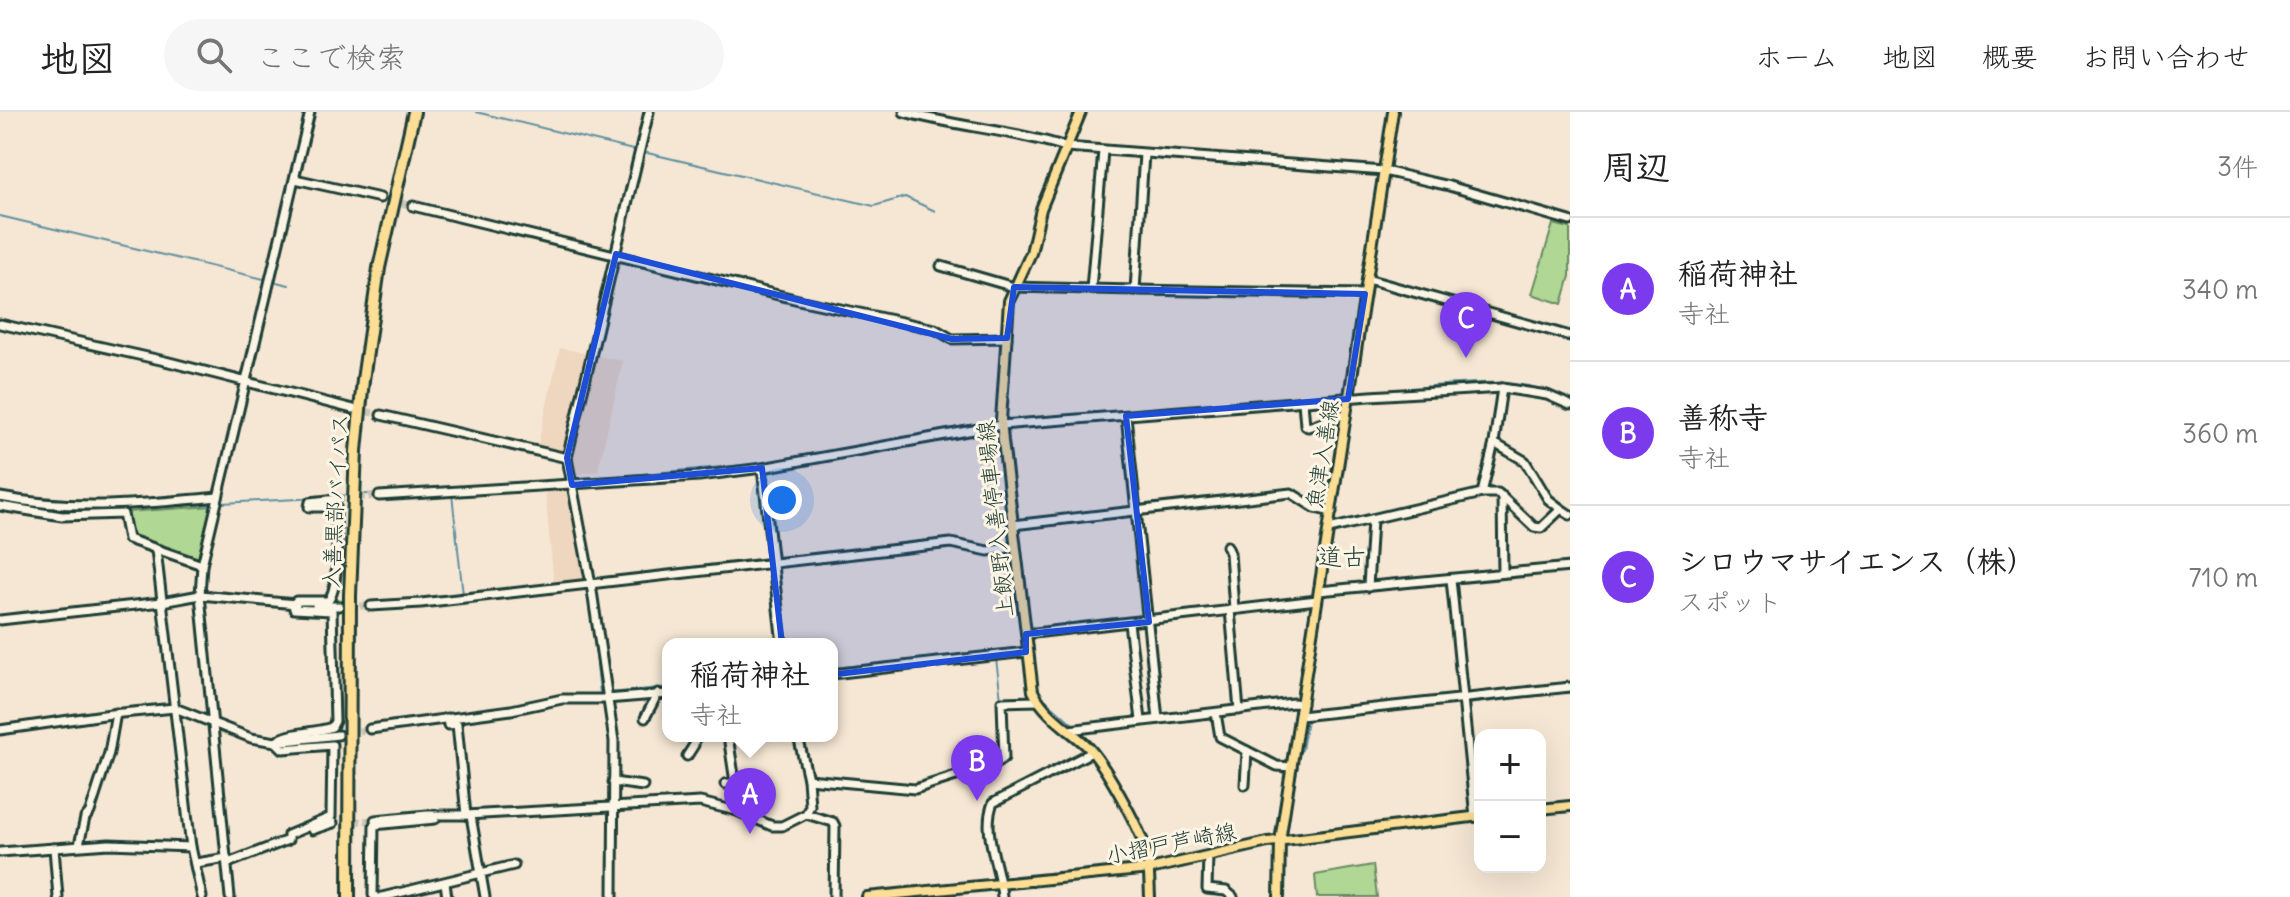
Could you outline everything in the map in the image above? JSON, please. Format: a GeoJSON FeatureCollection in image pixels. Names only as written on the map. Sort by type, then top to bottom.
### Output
{"type":"FeatureCollection","features":[{"type":"Feature","properties":{"kind":"highway","name":"入善黒部バイパス"},"geometry":{"type":"LineString","coordinates":[[349,897],[350,579],[356,451],[379,268],[414,112]]}},
{"type":"Feature","properties":{"kind":"main road","name":"上飯野入善停車場線"},"geometry":{"type":"LineString","coordinates":[[1081,112],[1036,224],[1031,253],[1009,301],[1001,425],[1031,684],[1039,701],[1092,752],[1104,768],[1138,830],[1150,869],[1150,897]]}},
{"type":"Feature","properties":{"kind":"main road","name":"魚津入善線"},"geometry":{"type":"LineString","coordinates":[[1279,897],[1280,841],[1393,112]]}},
{"type":"Feature","properties":{"kind":"main road"},"geometry":{"type":"LineString","coordinates":[[1546,808],[1570,806]]}},
{"type":"Feature","properties":{"kind":"main road","name":"小摺戸芦崎線"},"geometry":{"type":"LineString","coordinates":[[867,897],[1150,869],[1280,841],[1474,817]]}},
{"type":"Feature","properties":{"kind":"street"},"geometry":{"type":"LineString","coordinates":[[230,897],[200,595],[202,565],[310,112]]}},
{"type":"Feature","properties":{"kind":"street"},"geometry":{"type":"LineString","coordinates":[[613,897],[614,741],[591,584],[567,458],[649,112]]}},
{"type":"Feature","properties":{"kind":"street"},"geometry":{"type":"LineString","coordinates":[[904,112],[1039,138],[1066,147],[1384,171],[1570,221]]}},
{"type":"Feature","properties":{"kind":"street"},"geometry":{"type":"LineString","coordinates":[[1091,289],[1103,151]]}},
{"type":"Feature","properties":{"kind":"street"},"geometry":{"type":"LineString","coordinates":[[1135,290],[1144,154]]}},
{"type":"Feature","properties":{"kind":"street"},"geometry":{"type":"LineString","coordinates":[[295,179],[380,198]]}},
{"type":"Feature","properties":{"kind":"street"},"geometry":{"type":"LineString","coordinates":[[413,206],[803,301],[935,329],[952,339],[1007,338]]}},
{"type":"Feature","properties":{"kind":"street"},"geometry":{"type":"LineString","coordinates":[[941,266],[1014,287],[1365,294]]}},
{"type":"Feature","properties":{"kind":"street"},"geometry":{"type":"LineString","coordinates":[[1367,279],[1570,336]]}},
{"type":"Feature","properties":{"kind":"street"},"geometry":{"type":"LineString","coordinates":[[0,324],[353,409]]}},
{"type":"Feature","properties":{"kind":"street"},"geometry":{"type":"LineString","coordinates":[[1482,493],[1494,443],[1502,388]]}},
{"type":"Feature","properties":{"kind":"street"},"geometry":{"type":"LineString","coordinates":[[379,496],[699,476],[762,468],[1001,425],[1502,388],[1536,392],[1570,405]]}},
{"type":"Feature","properties":{"kind":"street"},"geometry":{"type":"LineString","coordinates":[[1303,402],[1305,425],[1308,427],[1346,414]]}},
{"type":"Feature","properties":{"kind":"street"},"geometry":{"type":"LineString","coordinates":[[381,415],[567,458]]}},
{"type":"Feature","properties":{"kind":"street"},"geometry":{"type":"LineString","coordinates":[[1126,416],[1158,719]]}},
{"type":"Feature","properties":{"kind":"street"},"geometry":{"type":"LineString","coordinates":[[1494,443],[1525,461],[1548,499],[1570,515]]}},
{"type":"Feature","properties":{"kind":"street"},"geometry":{"type":"LineString","coordinates":[[762,468],[781,638]]}},
{"type":"Feature","properties":{"kind":"street"},"geometry":{"type":"LineString","coordinates":[[1013,525],[1291,493],[1315,508],[1332,512]]}},
{"type":"Feature","properties":{"kind":"street"},"geometry":{"type":"LineString","coordinates":[[1329,529],[1482,493],[1498,493],[1534,527],[1541,528],[1561,509]]}},
{"type":"Feature","properties":{"kind":"street"},"geometry":{"type":"LineString","coordinates":[[1502,496],[1503,573]]}},
{"type":"Feature","properties":{"kind":"street"},"geometry":{"type":"LineString","coordinates":[[0,497],[33,503],[83,506],[218,497]]}},
{"type":"Feature","properties":{"kind":"street"},"geometry":{"type":"LineString","coordinates":[[293,604],[296,601],[328,601],[332,598],[336,507],[309,507],[310,502],[337,499]]}},
{"type":"Feature","properties":{"kind":"street"},"geometry":{"type":"LineString","coordinates":[[0,506],[62,516],[123,514],[128,539],[202,565]]}},
{"type":"Feature","properties":{"kind":"street"},"geometry":{"type":"LineString","coordinates":[[1368,587],[1372,520]]}},
{"type":"Feature","properties":{"kind":"street"},"geometry":{"type":"LineString","coordinates":[[371,606],[951,543],[988,551],[1015,547]]}},
{"type":"Feature","properties":{"kind":"street"},"geometry":{"type":"LineString","coordinates":[[1227,546],[1230,553],[1239,710]]}},
{"type":"Feature","properties":{"kind":"street"},"geometry":{"type":"LineString","coordinates":[[156,550],[191,847],[202,897]]}},
{"type":"Feature","properties":{"kind":"street"},"geometry":{"type":"LineString","coordinates":[[1026,634],[1149,622],[1368,587],[1570,567]]}},
{"type":"Feature","properties":{"kind":"street"},"geometry":{"type":"LineString","coordinates":[[1451,579],[1476,801]]}},
{"type":"Feature","properties":{"kind":"street"},"geometry":{"type":"LineString","coordinates":[[0,620],[200,595],[339,606]]}},
{"type":"Feature","properties":{"kind":"street"},"geometry":{"type":"LineString","coordinates":[[276,742],[283,736],[316,733],[332,727],[335,721],[332,611],[294,609],[293,604]]}},
{"type":"Feature","properties":{"kind":"street"},"geometry":{"type":"LineString","coordinates":[[1129,623],[1141,720]]}},
{"type":"Feature","properties":{"kind":"street"},"geometry":{"type":"LineString","coordinates":[[838,673],[1026,652]]}},
{"type":"Feature","properties":{"kind":"street"},"geometry":{"type":"LineString","coordinates":[[1300,716],[1570,687]]}},
{"type":"Feature","properties":{"kind":"street"},"geometry":{"type":"LineString","coordinates":[[645,718],[658,693]]}},
{"type":"Feature","properties":{"kind":"street"},"geometry":{"type":"LineString","coordinates":[[370,729],[511,710],[562,699],[606,699],[662,693]]}},
{"type":"Feature","properties":{"kind":"street"},"geometry":{"type":"LineString","coordinates":[[808,779],[915,789],[997,763],[1004,758],[1002,702],[1039,701]]}},
{"type":"Feature","properties":{"kind":"street"},"geometry":{"type":"LineString","coordinates":[[1069,730],[1302,704]]}},
{"type":"Feature","properties":{"kind":"street"},"geometry":{"type":"LineString","coordinates":[[0,730],[175,708],[251,738],[276,742],[338,735]]}},
{"type":"Feature","properties":{"kind":"street"},"geometry":{"type":"LineString","coordinates":[[79,845],[85,818],[90,812],[109,753],[116,713]]}},
{"type":"Feature","properties":{"kind":"street"},"geometry":{"type":"LineString","coordinates":[[1216,713],[1220,737],[1277,766],[1292,767]]}},
{"type":"Feature","properties":{"kind":"street"},"geometry":{"type":"LineString","coordinates":[[447,718],[448,725],[457,724],[469,816],[483,874],[485,897]]}},
{"type":"Feature","properties":{"kind":"street"},"geometry":{"type":"LineString","coordinates":[[276,742],[283,749],[296,750],[332,745],[331,817],[288,835],[288,840]]}},
{"type":"Feature","properties":{"kind":"street"},"geometry":{"type":"LineString","coordinates":[[687,756],[694,742]]}},
{"type":"Feature","properties":{"kind":"street"},"geometry":{"type":"LineString","coordinates":[[725,784],[735,782],[729,742]]}},
{"type":"Feature","properties":{"kind":"street"},"geometry":{"type":"LineString","coordinates":[[375,820],[439,814],[469,816],[700,802],[737,811],[772,826],[782,826],[806,814],[810,806],[808,779],[799,742]]}},
{"type":"Feature","properties":{"kind":"street"},"geometry":{"type":"LineString","coordinates":[[1245,785],[1247,751]]}},
{"type":"Feature","properties":{"kind":"street"},"geometry":{"type":"LineString","coordinates":[[1002,897],[990,829],[989,812],[993,803],[1092,752]]}},
{"type":"Feature","properties":{"kind":"street"},"geometry":{"type":"LineString","coordinates":[[613,782],[643,786]]}},
{"type":"Feature","properties":{"kind":"street"},"geometry":{"type":"LineString","coordinates":[[439,814],[439,819],[374,825],[373,895],[379,897],[445,883],[514,865]]}},
{"type":"Feature","properties":{"kind":"street"},"geometry":{"type":"LineString","coordinates":[[806,814],[833,822],[835,826],[834,897]]}},
{"type":"Feature","properties":{"kind":"street"},"geometry":{"type":"LineString","coordinates":[[196,863],[228,861],[333,823]]}},
{"type":"Feature","properties":{"kind":"street"},"geometry":{"type":"LineString","coordinates":[[0,852],[79,845],[191,847]]}},
{"type":"Feature","properties":{"kind":"street"},"geometry":{"type":"LineString","coordinates":[[54,848],[58,897]]}},
{"type":"Feature","properties":{"kind":"street"},"geometry":{"type":"LineString","coordinates":[[1208,856],[1207,889],[1226,891],[1233,897]]}},
{"type":"Feature","properties":{"kind":"street"},"geometry":{"type":"LineString","coordinates":[[445,883],[447,897]]}},
{"type":"Feature","properties":{"kind":"highlighted area"},"geometry":{"type":"Polygon","coordinates":[[[616,254],[952,339],[1007,338],[1014,287],[1365,294],[1348,399],[1126,416],[1149,622],[1026,634],[1026,652],[786,680],[762,468],[572,485],[567,458],[616,254]]]}},
{"type":"Feature","properties":{"kind":"shaded area"},"geometry":{"type":"Polygon","coordinates":[[[560,348],[623,361],[598,471],[573,475],[570,457],[537,448],[560,348]]]}},
{"type":"Feature","properties":{"kind":"shaded area"},"geometry":{"type":"Polygon","coordinates":[[[570,488],[588,581],[554,584],[545,491],[570,488]]]}},
{"type":"Feature","properties":{"kind":"green space"},"geometry":{"type":"Polygon","coordinates":[[[1553,224],[1570,228],[1570,276],[1562,304],[1532,294],[1553,224]]]}},
{"type":"Feature","properties":{"kind":"green space"},"geometry":{"type":"Polygon","coordinates":[[[213,506],[200,561],[130,537],[126,512],[213,506]]]}},
{"type":"Feature","properties":{"kind":"green space"},"geometry":{"type":"Polygon","coordinates":[[[1373,865],[1377,897],[1317,897],[1315,875],[1373,865]]]}},
{"type":"Feature","properties":{"kind":"waterway"},"geometry":{"type":"LineString","coordinates":[[476,112],[637,151]]}},
{"type":"Feature","properties":{"kind":"waterway"},"geometry":{"type":"LineString","coordinates":[[643,152],[874,206],[905,197],[935,211]]}},
{"type":"Feature","properties":{"kind":"waterway"},"geometry":{"type":"LineString","coordinates":[[0,216],[289,285]]}},
{"type":"Feature","properties":{"kind":"waterway"},"geometry":{"type":"LineString","coordinates":[[1366,393],[1497,383],[1524,385],[1570,400]]}},
{"type":"Feature","properties":{"kind":"waterway"},"geometry":{"type":"LineString","coordinates":[[1107,413],[1312,397]]}},
{"type":"Feature","properties":{"kind":"waterway"},"geometry":{"type":"LineString","coordinates":[[1003,420],[1077,416]]}},
{"type":"Feature","properties":{"kind":"waterway"},"geometry":{"type":"LineString","coordinates":[[572,480],[768,463],[997,420]]}},
{"type":"Feature","properties":{"kind":"waterway"},"geometry":{"type":"LineString","coordinates":[[393,492],[410,491]]}},
{"type":"Feature","properties":{"kind":"waterway"},"geometry":{"type":"LineString","coordinates":[[357,495],[378,493]]}},
{"type":"Feature","properties":{"kind":"waterway"},"geometry":{"type":"LineString","coordinates":[[452,494],[463,595]]}},
{"type":"Feature","properties":{"kind":"waterway"},"geometry":{"type":"LineString","coordinates":[[337,496],[350,495]]}},
{"type":"Feature","properties":{"kind":"waterway"},"geometry":{"type":"LineString","coordinates":[[221,503],[318,498]]}},
{"type":"Feature","properties":{"kind":"waterway"},"geometry":{"type":"LineString","coordinates":[[0,501],[35,508]]}},
{"type":"Feature","properties":{"kind":"waterway"},"geometry":{"type":"LineString","coordinates":[[81,512],[215,504]]}},
{"type":"Feature","properties":{"kind":"waterway"},"geometry":{"type":"LineString","coordinates":[[45,510],[75,512]]}},
{"type":"Feature","properties":{"kind":"waterway"},"geometry":{"type":"LineString","coordinates":[[503,597],[588,589]]}},
{"type":"Feature","properties":{"kind":"waterway"},"geometry":{"type":"LineString","coordinates":[[590,599],[600,693],[603,693]]}},
{"type":"Feature","properties":{"kind":"waterway"},"geometry":{"type":"LineString","coordinates":[[838,667],[995,652]]}},
{"type":"Feature","properties":{"kind":"waterway"},"geometry":{"type":"LineString","coordinates":[[996,659],[1001,699]]}},
{"type":"Feature","properties":{"kind":"waterway"},"geometry":{"type":"LineString","coordinates":[[610,693],[662,688]]}},
{"type":"Feature","properties":{"kind":"waterway"},"geometry":{"type":"LineString","coordinates":[[1468,704],[1570,692]]}},
{"type":"Feature","properties":{"kind":"waterway"},"geometry":{"type":"LineString","coordinates":[[1040,699],[1046,700],[1074,725],[1155,716]]}},
{"type":"Feature","properties":{"kind":"waterway"},"geometry":{"type":"LineString","coordinates":[[1296,754],[1302,750],[1307,719],[1461,704]]}},
{"type":"Feature","properties":{"kind":"waterway"},"geometry":{"type":"LineString","coordinates":[[1162,715],[1218,709]]}},
{"type":"Feature","properties":{"kind":"tunnel"},"geometry":{"type":"LineString","coordinates":[[380,198],[413,206]]}},
{"type":"Feature","properties":{"kind":"tunnel"},"geometry":{"type":"LineString","coordinates":[[356,409],[381,415]]}},
{"type":"Feature","properties":{"kind":"tunnel"},"geometry":{"type":"LineString","coordinates":[[337,499],[379,496]]}},
{"type":"Feature","properties":{"kind":"tunnel"},"geometry":{"type":"LineString","coordinates":[[339,606],[371,606]]}},
{"type":"Feature","properties":{"kind":"tunnel"},"geometry":{"type":"LineString","coordinates":[[338,735],[370,729]]}},
{"type":"Feature","properties":{"kind":"tunnel"},"geometry":{"type":"LineString","coordinates":[[333,823],[375,820]]}},
{"type":"Feature","properties":{"kind":"place","name":"シロウマサイエンス（株）"},"geometry":{"type":"Point","coordinates":[1466,358]}},
{"type":"Feature","properties":{"kind":"place","name":"善称寺"},"geometry":{"type":"Point","coordinates":[977,801]}},
{"type":"Feature","properties":{"kind":"place","name":"稲荷神社"},"geometry":{"type":"Point","coordinates":[750,834]}},
{"type":"Feature","properties":{"kind":"district","name":"道古"},"geometry":{"type":"Point","coordinates":[1342,557]}}]}
